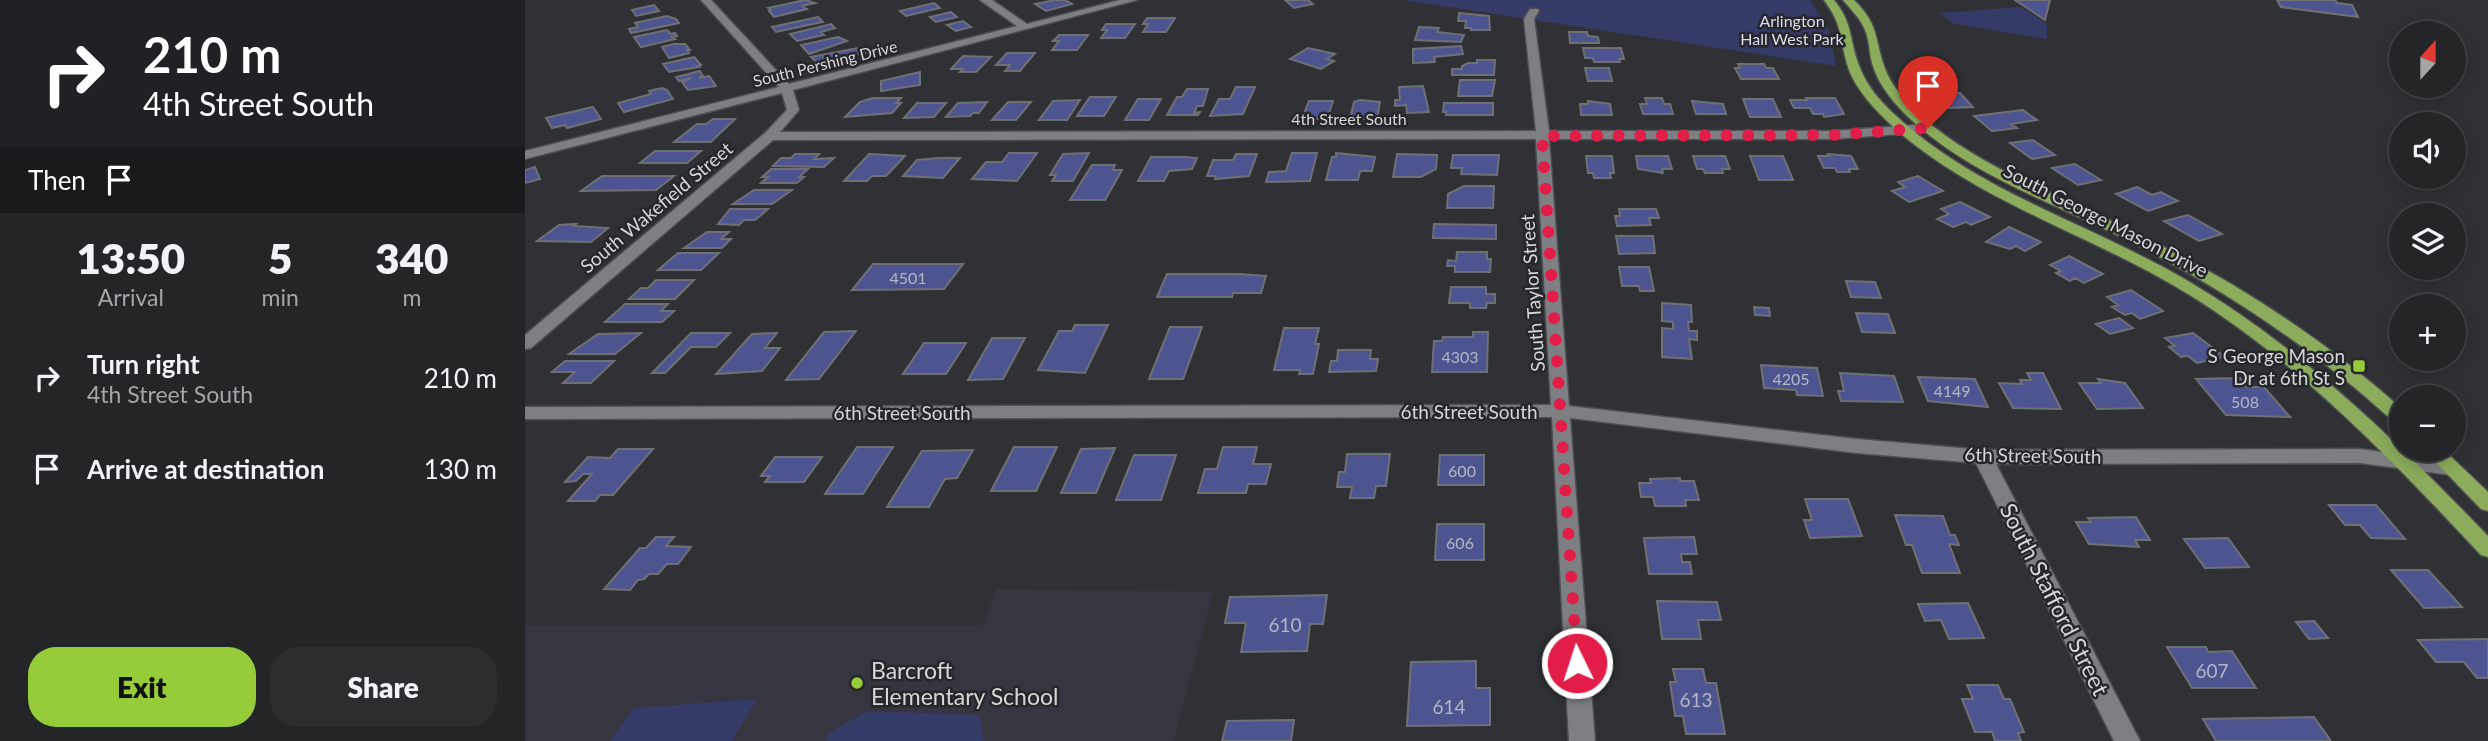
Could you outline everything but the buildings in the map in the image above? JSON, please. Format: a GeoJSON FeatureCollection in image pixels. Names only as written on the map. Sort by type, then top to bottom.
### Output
{"type":"FeatureCollection","features":[{"type":"Feature","properties":{"kind":"main road","name":"South George Mason Drive"},"geometry":{"type":"LineString","coordinates":[[1829,0],[1842,14],[1850,35],[1857,76],[1882,109],[1904,130],[1962,170],[2151,265],[2245,323],[2355,412],[2389,445]]}},
{"type":"Feature","properties":{"kind":"main road","name":"South George Mason Drive"},"geometry":{"type":"LineString","coordinates":[[1848,0],[1859,10],[1872,33],[1881,72],[1898,99],[1928,128],[2012,180],[2157,248],[2227,288],[2305,341],[2389,408]]}},
{"type":"Feature","properties":{"kind":"main road","name":"South George Mason Drive"},"geometry":{"type":"LineString","coordinates":[[2406,462],[2488,549]]}},
{"type":"Feature","properties":{"kind":"main road"},"geometry":{"type":"LineString","coordinates":[[2445,462],[2488,504]]}},
{"type":"Feature","properties":{"kind":"street"},"geometry":{"type":"LineString","coordinates":[[706,0],[787,89]]}},
{"type":"Feature","properties":{"kind":"street"},"geometry":{"type":"LineString","coordinates":[[985,0],[1026,28]]}},
{"type":"Feature","properties":{"kind":"street","name":"South Pershing Drive"},"geometry":{"type":"LineString","coordinates":[[525,155],[1132,0]]}},
{"type":"Feature","properties":{"kind":"street","name":"South Taylor Street"},"geometry":{"type":"LineString","coordinates":[[1534,11],[1529,19],[1542,136],[1582,741]]}},
{"type":"Feature","properties":{"kind":"street","name":"South Wakefield Street"},"geometry":{"type":"LineString","coordinates":[[525,344],[770,136],[793,110],[787,89]]}},
{"type":"Feature","properties":{"kind":"street","name":"4th Street South"},"geometry":{"type":"LineString","coordinates":[[770,136],[1833,135],[1928,128]]}},
{"type":"Feature","properties":{"kind":"street","name":"6th Street South"},"geometry":{"type":"LineString","coordinates":[[525,413],[1560,411],[1857,446],[1983,457],[2360,456],[2389,459]]}},
{"type":"Feature","properties":{"kind":"street","name":"South Stafford Street"},"geometry":{"type":"LineString","coordinates":[[1983,457],[2127,741]]}},
{"type":"Feature","properties":{"kind":"street","name":"6th Street South"},"geometry":{"type":"LineString","coordinates":[[2412,462],[2451,468]]}},
{"type":"Feature","properties":{"kind":"shaded area","name":"Barcroft Elementary School"},"geometry":{"type":"Polygon","coordinates":[[[997,589],[1213,592],[1174,741],[525,741],[525,626],[983,625],[997,589]]]}},
{"type":"Feature","properties":{"kind":"green space","name":"Arlington Hall West Park"},"geometry":{"type":"Polygon","coordinates":[[[1403,0],[1810,0],[1828,28],[1836,66],[1403,0]]]}},
{"type":"Feature","properties":{"kind":"green space"},"geometry":{"type":"Polygon","coordinates":[[[2022,7],[2047,24],[2047,39],[1954,24],[1939,13],[2022,7]]]}},
{"type":"Feature","properties":{"kind":"green space"},"geometry":{"type":"Polygon","coordinates":[[[757,699],[732,741],[610,741],[634,708],[757,699]]]}},
{"type":"Feature","properties":{"kind":"green space"},"geometry":{"type":"Polygon","coordinates":[[[867,711],[980,715],[984,741],[825,741],[829,733],[867,711]]]}},
{"type":"Feature","properties":{"kind":"place","name":"S George Mason Dr at 6th St S"},"geometry":{"type":"Point","coordinates":[2359,366]}},
{"type":"Feature","properties":{"kind":"place","name":"Barcroft Elementary School"},"geometry":{"type":"Point","coordinates":[857,683]}},
{"type":"Feature","properties":{"kind":"route"},"geometry":{"type":"LineString","coordinates":[[1577,663],[1542,136],[1833,135],[1928,128]]}}]}
